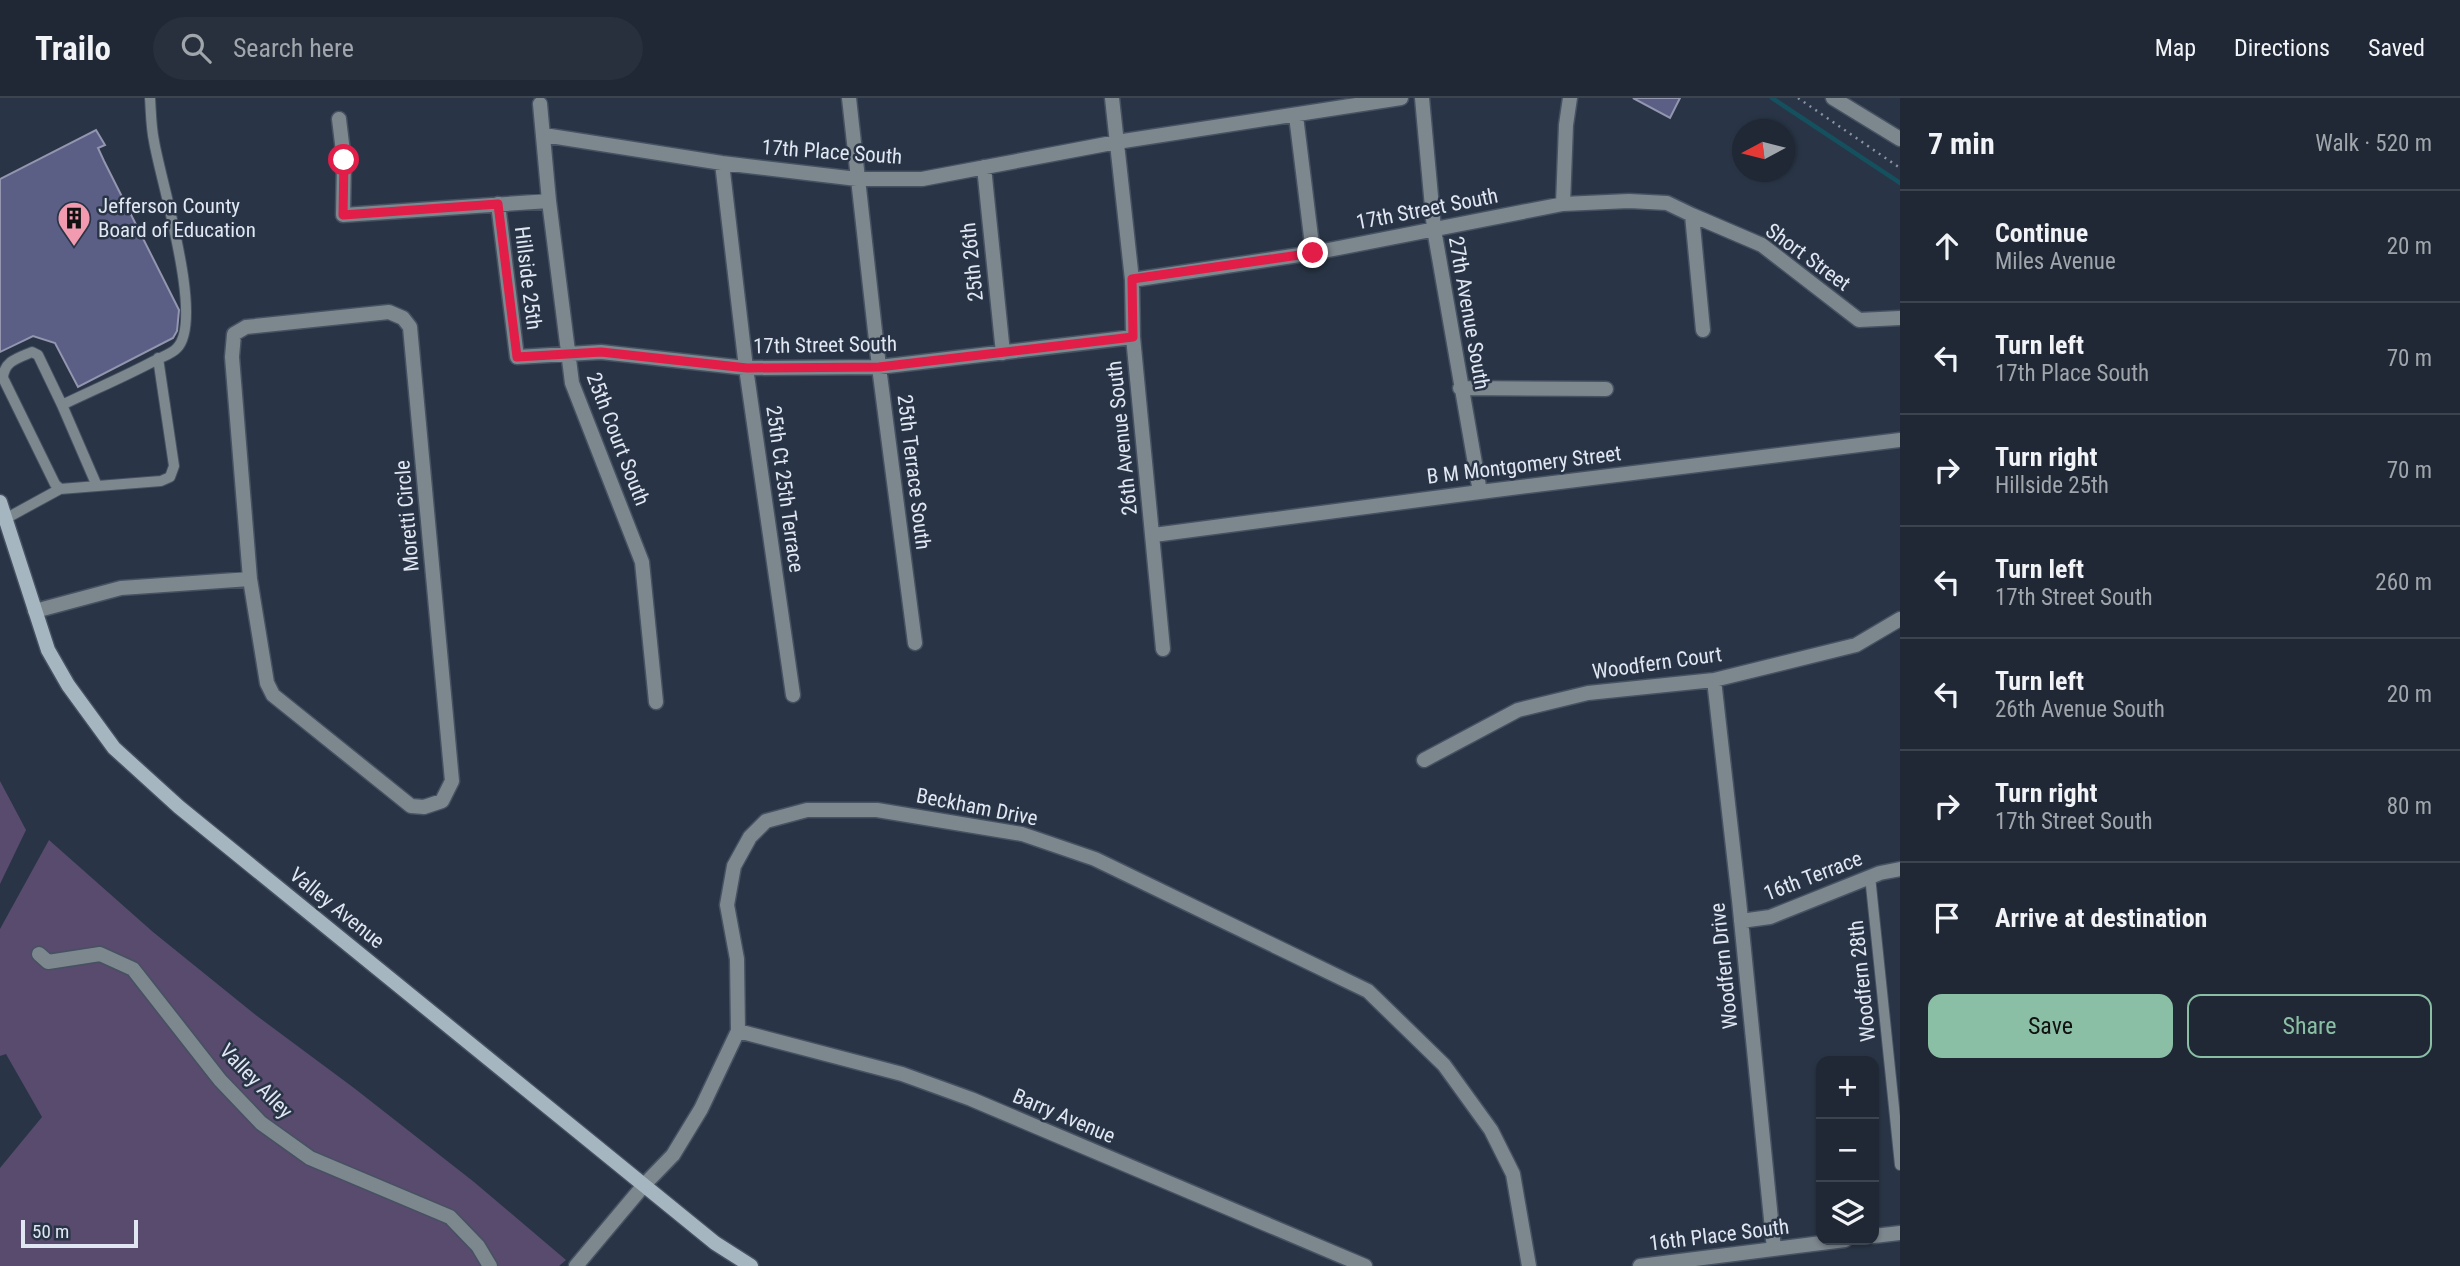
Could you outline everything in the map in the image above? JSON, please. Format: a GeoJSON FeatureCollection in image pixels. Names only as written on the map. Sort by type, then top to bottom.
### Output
{"type":"FeatureCollection","features":[{"type":"Feature","properties":{"kind":"main road","name":"Valley Avenue"},"geometry":{"type":"LineString","coordinates":[[0,502],[48,650],[68,685],[114,748],[179,807],[715,1243],[751,1266]]}},
{"type":"Feature","properties":{"kind":"street","name":"25th Terrace South"},"geometry":{"type":"LineString","coordinates":[[849,98],[879,367],[915,643]]}},
{"type":"Feature","properties":{"kind":"street","name":"26th Avenue South"},"geometry":{"type":"LineString","coordinates":[[1112,98],[1132,279],[1133,337],[1163,649]]}},
{"type":"Feature","properties":{"kind":"street","name":"17th Place South"},"geometry":{"type":"LineString","coordinates":[[544,135],[722,163],[857,179],[922,179],[1117,142],[1401,98]]}},
{"type":"Feature","properties":{"kind":"street","name":"27th Avenue South"},"geometry":{"type":"LineString","coordinates":[[1422,98],[1434,229],[1480,492]]}},
{"type":"Feature","properties":{"kind":"street"},"geometry":{"type":"LineString","coordinates":[[1563,204],[1566,125],[1570,98]]}},
{"type":"Feature","properties":{"kind":"street"},"geometry":{"type":"LineString","coordinates":[[1833,98],[1900,139]]}},
{"type":"Feature","properties":{"kind":"street","name":"25th Court South"},"geometry":{"type":"LineString","coordinates":[[540,104],[566,352],[572,383],[642,562],[656,702]]}},
{"type":"Feature","properties":{"kind":"street"},"geometry":{"type":"LineString","coordinates":[[1296,116],[1313,253]]}},
{"type":"Feature","properties":{"kind":"street"},"geometry":{"type":"LineString","coordinates":[[340,119],[344,160],[343,215],[549,201]]}},
{"type":"Feature","properties":{"kind":"street","name":"25th Ct 25th Terrace"},"geometry":{"type":"LineString","coordinates":[[722,163],[747,368],[793,695]]}},
{"type":"Feature","properties":{"kind":"street","name":"25th 26th"},"geometry":{"type":"LineString","coordinates":[[984,167],[1003,353]]}},
{"type":"Feature","properties":{"kind":"street","name":"17th Street South"},"geometry":{"type":"LineString","coordinates":[[1132,279],[1313,253],[1563,204],[1629,201],[1667,203],[1692,215]]}},
{"type":"Feature","properties":{"kind":"street","name":"Hillside 25th"},"geometry":{"type":"LineString","coordinates":[[498,204],[517,357]]}},
{"type":"Feature","properties":{"kind":"street"},"geometry":{"type":"LineString","coordinates":[[1692,215],[1703,330]]}},
{"type":"Feature","properties":{"kind":"street","name":"Short Street"},"geometry":{"type":"LineString","coordinates":[[1692,215],[1762,245],[1859,320],[1900,318]]}},
{"type":"Feature","properties":{"kind":"street","name":"Moretti Circle"},"geometry":{"type":"LineString","coordinates":[[389,313],[403,318],[410,327],[452,782],[442,801],[424,807],[411,806],[273,695],[267,683],[250,579],[232,357],[234,334],[246,327],[376,314],[389,313]]}},
{"type":"Feature","properties":{"kind":"street","name":"17th Street South"},"geometry":{"type":"LineString","coordinates":[[517,357],[601,352],[747,368],[879,367],[1133,337]]}},
{"type":"Feature","properties":{"kind":"street"},"geometry":{"type":"LineString","coordinates":[[1460,388],[1606,389]]}},
{"type":"Feature","properties":{"kind":"street","name":"B M Montgomery Street"},"geometry":{"type":"LineString","coordinates":[[1154,535],[1900,440]]}},
{"type":"Feature","properties":{"kind":"street"},"geometry":{"type":"LineString","coordinates":[[35,611],[121,588],[250,579]]}},
{"type":"Feature","properties":{"kind":"street","name":"Woodfern Court"},"geometry":{"type":"LineString","coordinates":[[1424,760],[1518,710],[1588,693],[1714,680],[1856,645],[1900,620]]}},
{"type":"Feature","properties":{"kind":"street","name":"Woodfern Drive"},"geometry":{"type":"LineString","coordinates":[[1714,680],[1774,1249]]}},
{"type":"Feature","properties":{"kind":"street","name":"Beckham Drive"},"geometry":{"type":"LineString","coordinates":[[577,1265],[673,1156],[701,1109],[738,1031],[737,959],[727,905],[734,866],[750,837],[766,821],[807,810],[877,810],[1022,834],[1095,859],[1368,991],[1444,1065],[1491,1130],[1513,1174],[1529,1266]]}},
{"type":"Feature","properties":{"kind":"street","name":"16th Terrace"},"geometry":{"type":"LineString","coordinates":[[1741,921],[1770,916],[1870,876],[1900,869]]}},
{"type":"Feature","properties":{"kind":"street","name":"Valley Alley"},"geometry":{"type":"LineString","coordinates":[[39,954],[48,962],[100,954],[133,969],[220,1080],[261,1123],[310,1158],[450,1217],[478,1246],[491,1266]]}},
{"type":"Feature","properties":{"kind":"street","name":"Barry Avenue"},"geometry":{"type":"LineString","coordinates":[[738,1031],[902,1074],[971,1099],[1365,1266]]}},
{"type":"Feature","properties":{"kind":"street"},"geometry":{"type":"LineString","coordinates":[[1879,1235],[1900,1233]]}},
{"type":"Feature","properties":{"kind":"street","name":"16th Place South"},"geometry":{"type":"LineString","coordinates":[[1640,1266],[1816,1244]]}},
{"type":"Feature","properties":{"kind":"lane"},"geometry":{"type":"LineString","coordinates":[[62,405],[129,375],[177,348],[186,332],[182,269],[165,181],[154,141],[150,98]]}},
{"type":"Feature","properties":{"kind":"lane"},"geometry":{"type":"LineString","coordinates":[[60,489],[55,484],[3,378],[3,370],[8,362],[32,352],[38,355],[97,486]]}},
{"type":"Feature","properties":{"kind":"lane"},"geometry":{"type":"LineString","coordinates":[[5,519],[60,489],[161,481],[170,477],[174,466],[158,359]]}},
{"type":"Feature","properties":{"kind":"lane","name":"Woodfern 28th"},"geometry":{"type":"LineString","coordinates":[[1870,876],[1900,1165]]}},
{"type":"Feature","properties":{"kind":"path"},"geometry":{"type":"LineString","coordinates":[[1798,98],[1900,168]]}},
{"type":"Feature","properties":{"kind":"shaded area"},"geometry":{"type":"Polygon","coordinates":[[[0,781],[26,830],[0,884],[0,781]]]}},
{"type":"Feature","properties":{"kind":"shaded area"},"geometry":{"type":"Polygon","coordinates":[[[49,840],[153,932],[257,1016],[474,1182],[566,1260],[559,1266],[0,1266],[0,1168],[42,1117],[6,1054],[0,1056],[0,929],[49,840]]]}},
{"type":"Feature","properties":{"kind":"building"},"geometry":{"type":"Polygon","coordinates":[[[1633,98],[1680,98],[1670,118],[1633,98]]]}},
{"type":"Feature","properties":{"kind":"building","name":"Jefferson County Board of Education"},"geometry":{"type":"Polygon","coordinates":[[[96,130],[105,145],[98,148],[179,310],[177,331],[173,338],[78,387],[55,343],[33,336],[0,352],[0,179],[96,130]]]}},
{"type":"Feature","properties":{"kind":"waterway"},"geometry":{"type":"LineString","coordinates":[[1772,98],[1900,183]]}},
{"type":"Feature","properties":{"kind":"place","name":"Jefferson County Board of Education"},"geometry":{"type":"Point","coordinates":[74,248]}},
{"type":"Feature","properties":{"kind":"route"},"geometry":{"type":"LineString","coordinates":[[344,160],[343,215],[498,204],[517,357],[601,352],[747,368],[879,367],[1133,337],[1132,279],[1313,253]]}}]}
